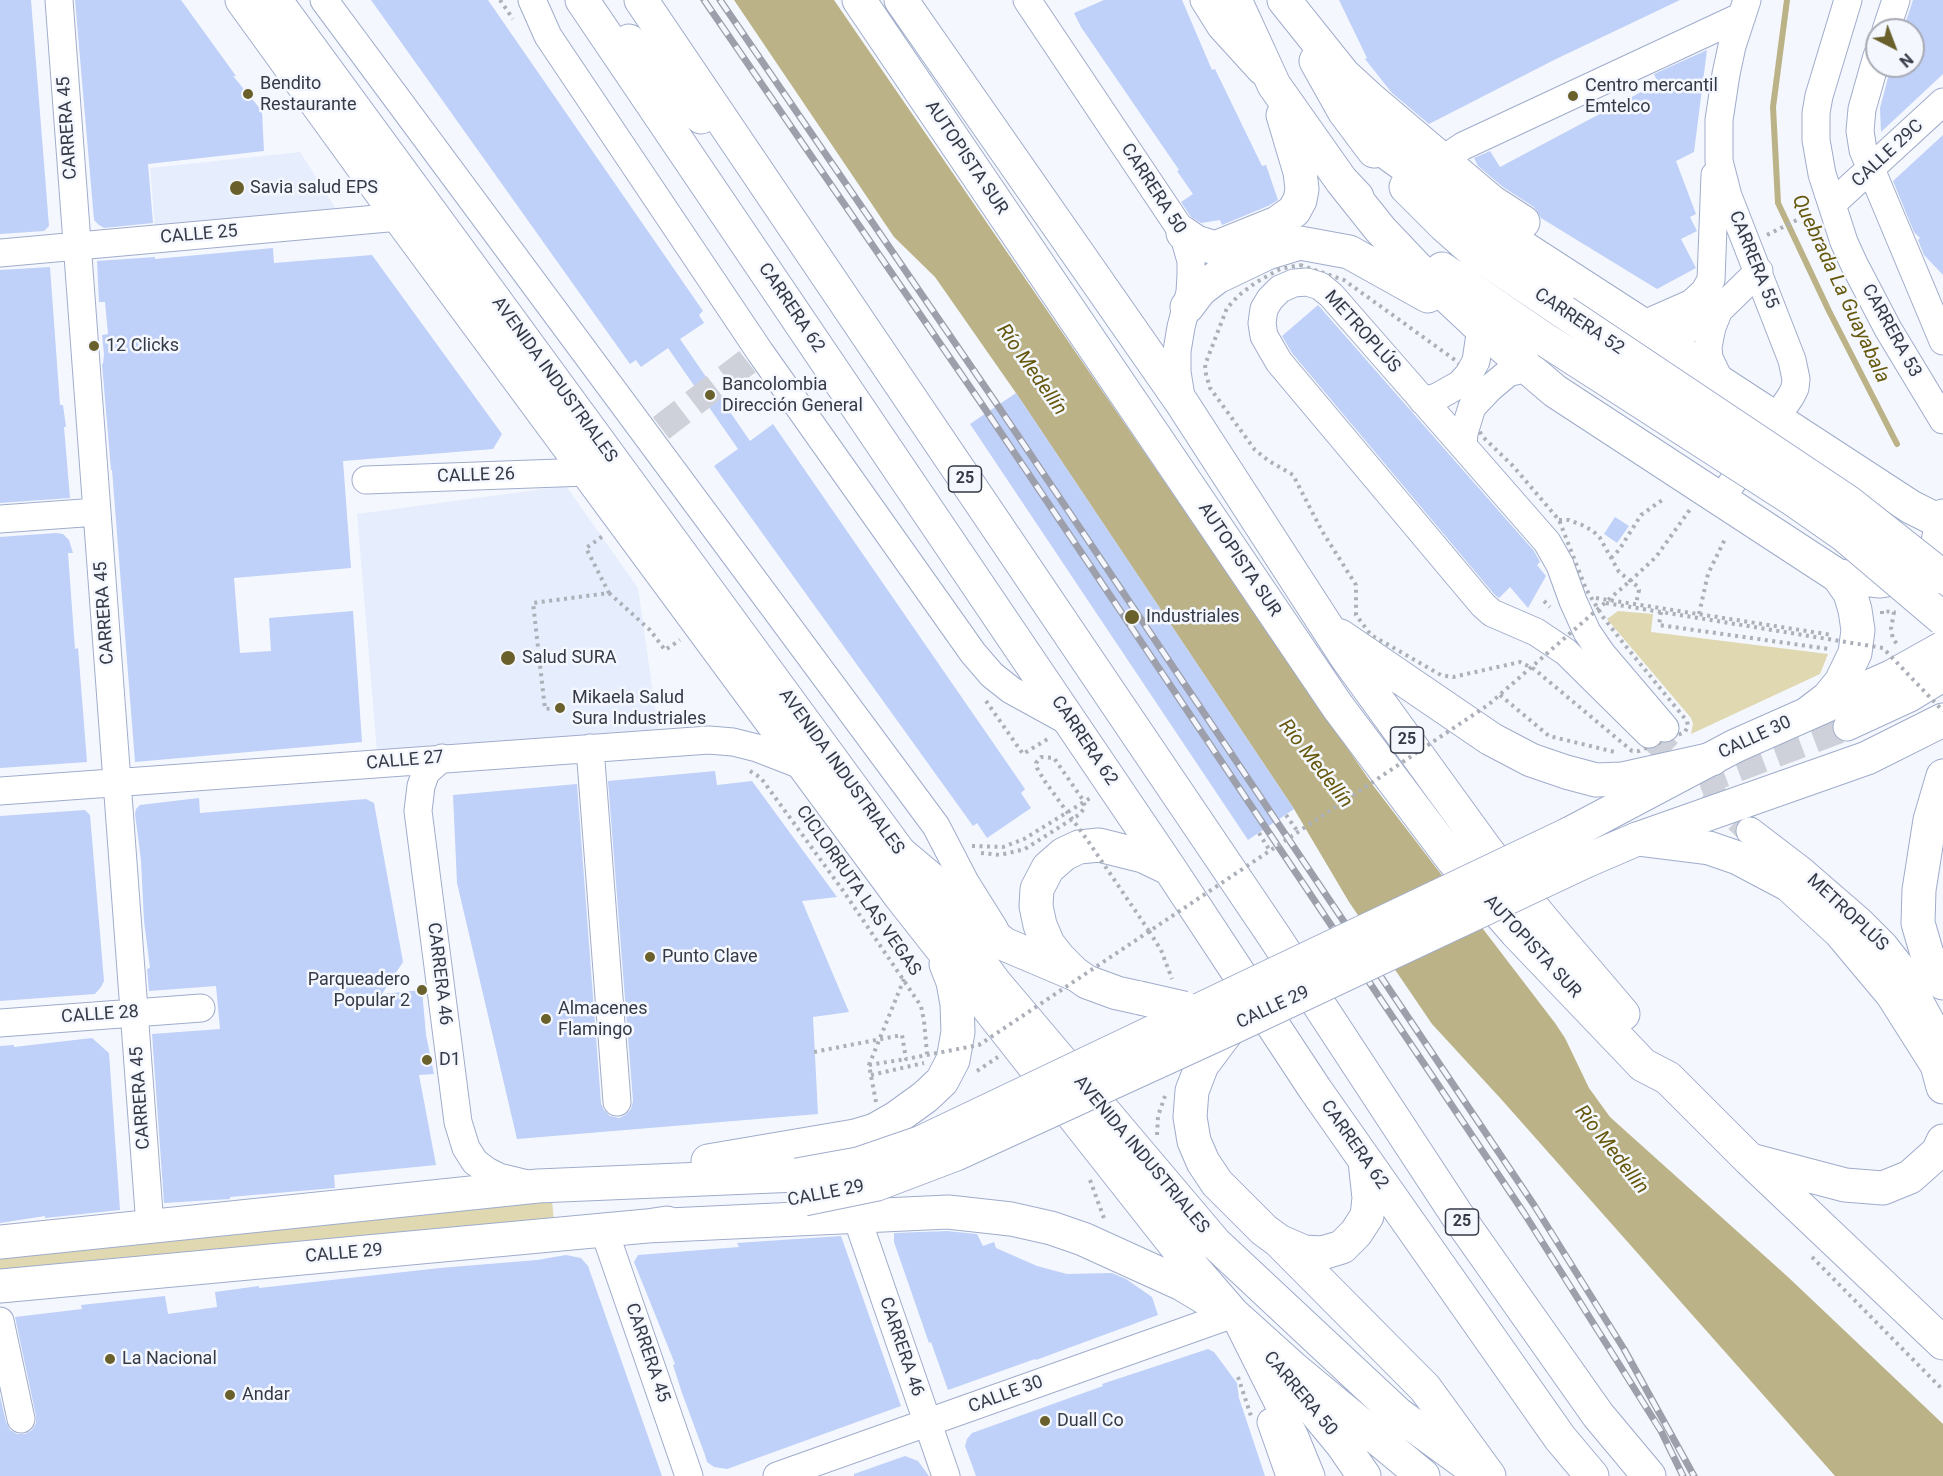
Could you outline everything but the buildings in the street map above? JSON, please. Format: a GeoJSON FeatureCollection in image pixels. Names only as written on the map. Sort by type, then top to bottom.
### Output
{"type":"FeatureCollection","features":[{"type":"Feature","properties":{"kind":"main road","name":"AVENIDA INDUSTRIALES"},"geometry":{"type":"LineString","coordinates":[[242,0],[399,218],[941,948],[1194,1269],[1233,1314],[1294,1369],[1423,1476]]}},
{"type":"Feature","properties":{"kind":"main road","name":"AVENIDA INDUSTRIALES"},"geometry":{"type":"LineString","coordinates":[[276,0],[995,982],[1215,1243],[1398,1414],[1484,1476]]}},
{"type":"Feature","properties":{"kind":"main road","name":"CARRERA 62"},"geometry":{"type":"LineString","coordinates":[[582,0],[1170,869],[1315,1089],[1560,1438],[1592,1476]]}},
{"type":"Feature","properties":{"kind":"main road"},"geometry":{"type":"LineString","coordinates":[[591,0],[770,190]]}},
{"type":"Feature","properties":{"kind":"main road","name":"25"},"geometry":{"type":"LineString","coordinates":[[641,0],[1279,943],[1457,1215],[1598,1415],[1649,1476]]}},
{"type":"Feature","properties":{"kind":"main road","name":"AUTOPISTA SUR"},"geometry":{"type":"LineString","coordinates":[[859,0],[1332,697],[1453,860],[1516,932],[1643,1065],[1668,1078],[1749,1160],[1943,1343]]}},
{"type":"Feature","properties":{"kind":"main road","name":"AUTOPISTA SUR"},"geometry":{"type":"LineString","coordinates":[[901,0],[1182,403],[1347,658],[1487,851],[1657,1054],[1668,1078]]}},
{"type":"Feature","properties":{"kind":"main road","name":"CARRERA 52"},"geometry":{"type":"LineString","coordinates":[[1235,0],[1274,85],[1341,180],[1372,211],[1429,260],[1547,341],[1791,498],[1844,536],[1943,619]]}},
{"type":"Feature","properties":{"kind":"main road"},"geometry":{"type":"LineString","coordinates":[[1284,0],[1344,75],[1393,120],[1492,202],[1660,328],[1721,383],[1911,507],[1942,520],[1936,552],[1928,566],[1913,576],[1880,581],[1838,576]]}},
{"type":"Feature","properties":{"kind":"main road","name":"CARRERA 52"},"geometry":{"type":"LineString","coordinates":[[1284,0],[1327,82],[1361,134],[1390,170],[1445,226],[1496,267],[1848,502],[1943,577]]}},
{"type":"Feature","properties":{"kind":"main road"},"geometry":{"type":"LineString","coordinates":[[1184,233],[1196,242],[1215,248],[1277,223],[1294,211],[1300,200],[1302,189],[1300,172],[1274,85]]}},
{"type":"Feature","properties":{"kind":"main road"},"geometry":{"type":"LineString","coordinates":[[1361,134],[1473,215],[1592,279]]}},
{"type":"Feature","properties":{"kind":"main road"},"geometry":{"type":"LineString","coordinates":[[1341,180],[1367,214],[1417,268],[1527,368],[1588,414],[1722,499],[1838,576],[1846,585],[1853,601],[1859,637],[1852,662],[1841,682],[1828,698],[1807,714]]}},
{"type":"Feature","properties":{"kind":"main road"},"geometry":{"type":"LineString","coordinates":[[1187,307],[1200,290],[1217,277],[1267,253],[1300,243],[1349,252],[1403,281],[1481,328]]}},
{"type":"Feature","properties":{"kind":"main road"},"geometry":{"type":"LineString","coordinates":[[1328,628],[1491,739],[1531,760],[1566,772],[1596,780],[1622,779],[1712,759]]}},
{"type":"Feature","properties":{"kind":"main road","name":"CALLE 30"},"geometry":{"type":"LineString","coordinates":[[1578,848],[1712,759],[1911,667],[1943,648]]}},
{"type":"Feature","properties":{"kind":"main road"},"geometry":{"type":"LineString","coordinates":[[1578,848],[1637,839],[1867,758],[1938,718]]}},
{"type":"Feature","properties":{"kind":"main road"},"geometry":{"type":"LineString","coordinates":[[1941,789],[1930,820],[1919,890],[1918,923],[1927,954],[1943,983]]}},
{"type":"Feature","properties":{"kind":"main road"},"geometry":{"type":"LineString","coordinates":[[1637,839],[1709,848],[1738,858],[1789,885],[1840,932],[1892,994],[1937,1065],[1943,1087]]}},
{"type":"Feature","properties":{"kind":"main road"},"geometry":{"type":"LineString","coordinates":[[1077,975],[1048,944],[1040,925],[1036,906],[1037,889],[1048,868],[1064,854],[1079,847],[1099,845],[1143,856],[1170,869]]}},
{"type":"Feature","properties":{"kind":"main road","name":"CALLE 29"},"geometry":{"type":"LineString","coordinates":[[0,1286],[647,1226],[800,1187],[922,1142],[1185,1002],[1578,848]]}},
{"type":"Feature","properties":{"kind":"main road","name":"CALLE 29"},"geometry":{"type":"LineString","coordinates":[[0,1242],[538,1186],[800,1187],[842,1193],[908,1174],[1229,1029],[1578,848]]}},
{"type":"Feature","properties":{"kind":"main road"},"geometry":{"type":"LineString","coordinates":[[901,854],[945,891],[970,917],[1004,944],[1117,993],[1140,998],[1185,1002]]}},
{"type":"Feature","properties":{"kind":"main road"},"geometry":{"type":"LineString","coordinates":[[538,1186],[835,1141],[881,1126],[925,1097],[942,1081],[953,1060],[957,1032],[957,1004],[953,982],[941,948]]}},
{"type":"Feature","properties":{"kind":"main road"},"geometry":{"type":"LineString","coordinates":[[1229,1029],[1202,1065],[1192,1090],[1190,1117],[1192,1133],[1203,1162],[1217,1183],[1264,1230],[1279,1241],[1425,1388],[1489,1476]]}},
{"type":"Feature","properties":{"kind":"main road"},"geometry":{"type":"LineString","coordinates":[[1749,1160],[1845,1185],[1883,1188],[1910,1177],[1938,1152],[1943,1141]]}},
{"type":"Feature","properties":{"kind":"main road"},"geometry":{"type":"LineString","coordinates":[[1279,1241],[1304,1252],[1323,1253],[1342,1247],[1356,1233],[1367,1216],[1365,1161]]}},
{"type":"Feature","properties":{"kind":"main road"},"geometry":{"type":"LineString","coordinates":[[647,1226],[948,1212],[1011,1219],[1051,1228],[1083,1239],[1182,1284],[1233,1314]]}},
{"type":"Feature","properties":{"kind":"main road","name":"CARRERA 50"},"geometry":{"type":"LineString","coordinates":[[1233,1314],[1342,1444],[1364,1476]]}},
{"type":"Feature","properties":{"kind":"street","name":"CARRERA 45"},"geometry":{"type":"LineString","coordinates":[[59,0],[150,1226]]}},
{"type":"Feature","properties":{"kind":"street"},"geometry":{"type":"LineString","coordinates":[[324,0],[654,431],[936,826],[965,882],[1004,944]]}},
{"type":"Feature","properties":{"kind":"street"},"geometry":{"type":"LineString","coordinates":[[523,0],[760,352],[973,653],[992,675],[1011,690],[1071,723]]}},
{"type":"Feature","properties":{"kind":"street"},"geometry":{"type":"LineString","coordinates":[[532,0],[548,36]]}},
{"type":"Feature","properties":{"kind":"street","name":"CARRERA 50"},"geometry":{"type":"LineString","coordinates":[[1027,0],[1184,233],[1191,261],[1191,284],[1187,307],[1180,327],[1177,351],[1177,372],[1182,403]]}},
{"type":"Feature","properties":{"kind":"street","name":"CARRERA 52"},"geometry":{"type":"LineString","coordinates":[[1204,0],[1221,27],[1274,85]]}},
{"type":"Feature","properties":{"kind":"street"},"geometry":{"type":"LineString","coordinates":[[1822,208],[1822,174],[1816,113],[1848,0]]}},
{"type":"Feature","properties":{"kind":"street"},"geometry":{"type":"LineString","coordinates":[[1890,18],[1896,0]]}},
{"type":"Feature","properties":{"kind":"street"},"geometry":{"type":"LineString","coordinates":[[1438,158],[1442,160],[1463,146],[1745,8]]}},
{"type":"Feature","properties":{"kind":"street","name":"CARRERA 55"},"geometry":{"type":"LineString","coordinates":[[1722,499],[1795,388],[1796,370],[1728,196],[1719,161],[1719,120],[1726,74],[1732,46],[1745,8]]}},
{"type":"Feature","properties":{"kind":"street"},"geometry":{"type":"LineString","coordinates":[[1871,78],[1862,109],[1860,131],[1863,150],[1943,341]]}},
{"type":"Feature","properties":{"kind":"street","name":"CALLE 29C"},"geometry":{"type":"LineString","coordinates":[[1822,208],[1871,170],[1943,102]]}},
{"type":"Feature","properties":{"kind":"street"},"geometry":{"type":"LineString","coordinates":[[1660,328],[1675,312],[1692,303],[1704,292],[1711,280],[1713,205],[1718,147]]}},
{"type":"Feature","properties":{"kind":"street","name":"CARRERA 53"},"geometry":{"type":"LineString","coordinates":[[1822,208],[1888,328],[1943,420]]}},
{"type":"Feature","properties":{"kind":"street","name":"CALLE 25"},"geometry":{"type":"LineString","coordinates":[[0,253],[399,218]]}},
{"type":"Feature","properties":{"kind":"street"},"geometry":{"type":"LineString","coordinates":[[1660,328],[1705,320],[1719,310],[1758,270]]}},
{"type":"Feature","properties":{"kind":"street","name":"METROPLÚS"},"geometry":{"type":"LineString","coordinates":[[1307,282],[1320,286],[1331,295],[1463,446],[1547,542],[1560,565],[1572,600],[1587,632],[1657,731],[1566,652],[1536,632],[1492,613],[1483,605],[1279,362],[1264,336],[1262,323],[1264,309],[1270,299],[1280,289],[1294,283],[1307,282]]}},
{"type":"Feature","properties":{"kind":"street"},"geometry":{"type":"LineString","coordinates":[[1719,310],[1712,327],[1708,347],[1709,358],[1721,383]]}},
{"type":"Feature","properties":{"kind":"street"},"geometry":{"type":"LineString","coordinates":[[1481,328],[1476,361],[1486,385]]}},
{"type":"Feature","properties":{"kind":"street"},"geometry":{"type":"LineString","coordinates":[[1463,446],[1464,433],[1472,407],[1486,385],[1508,373],[1527,368]]}},
{"type":"Feature","properties":{"kind":"street"},"geometry":{"type":"LineString","coordinates":[[1423,400],[1437,396],[1460,384],[1486,385]]}},
{"type":"Feature","properties":{"kind":"street","name":"CALLE 26"},"geometry":{"type":"LineString","coordinates":[[366,480],[587,472]]}},
{"type":"Feature","properties":{"kind":"street"},"geometry":{"type":"LineString","coordinates":[[0,519],[97,512]]}},
{"type":"Feature","properties":{"kind":"street"},"geometry":{"type":"LineString","coordinates":[[1911,667],[1943,655]]}},
{"type":"Feature","properties":{"kind":"street"},"geometry":{"type":"LineString","coordinates":[[1943,678],[1849,733],[1878,726],[1943,692]]}},
{"type":"Feature","properties":{"kind":"street","name":"CALLE 27"},"geometry":{"type":"LineString","coordinates":[[0,791],[709,740],[733,742],[780,755],[806,767]]}},
{"type":"Feature","properties":{"kind":"street"},"geometry":{"type":"LineString","coordinates":[[590,748],[617,1102]]}},
{"type":"Feature","properties":{"kind":"street","name":"CARRERA 46"},"geometry":{"type":"LineString","coordinates":[[442,758],[426,772],[421,786],[418,811],[458,1122],[466,1149],[475,1162],[499,1177],[538,1186]]}},
{"type":"Feature","properties":{"kind":"street","name":"METROPLÚS"},"geometry":{"type":"LineString","coordinates":[[1943,1028],[1911,968],[1879,928],[1863,912],[1757,826],[1884,945],[1902,968],[1943,1044]]}},
{"type":"Feature","properties":{"kind":"street","name":"CALLE 28"},"geometry":{"type":"LineString","coordinates":[[0,1023],[201,1008]]}},
{"type":"Feature","properties":{"kind":"street","name":"CARRERA 46"},"geometry":{"type":"LineString","coordinates":[[857,1218],[946,1476]]}},
{"type":"Feature","properties":{"kind":"street","name":"CARRERA 45"},"geometry":{"type":"LineString","coordinates":[[604,1230],[689,1476]]}},
{"type":"Feature","properties":{"kind":"street"},"geometry":{"type":"LineString","coordinates":[[1233,1314],[1290,1476]]}},
{"type":"Feature","properties":{"kind":"street"},"geometry":{"type":"LineString","coordinates":[[1233,1314],[1295,1437],[1311,1476]]}},
{"type":"Feature","properties":{"kind":"street","name":"CALLE 30"},"geometry":{"type":"LineString","coordinates":[[777,1476],[1233,1314]]}},
{"type":"Feature","properties":{"kind":"street"},"geometry":{"type":"LineString","coordinates":[[0,1321],[21,1419]]}},
{"type":"Feature","properties":{"kind":"path"},"geometry":{"type":"LineString","coordinates":[[1767,235],[1822,208]]}},
{"type":"Feature","properties":{"kind":"path"},"geometry":{"type":"LineString","coordinates":[[1315,270],[1344,280],[1363,292],[1486,385]]}},
{"type":"Feature","properties":{"kind":"path"},"geometry":{"type":"LineString","coordinates":[[1611,558],[1619,550],[1641,515],[1665,498]]}},
{"type":"Feature","properties":{"kind":"path"},"geometry":{"type":"LineString","coordinates":[[1559,520],[1569,520],[1593,531],[1600,538],[1619,572],[1638,586],[1636,604]]}},
{"type":"Feature","properties":{"kind":"path"},"geometry":{"type":"LineString","coordinates":[[611,530],[586,548],[609,593],[650,630],[665,650],[682,639]]}},
{"type":"Feature","properties":{"kind":"path"},"geometry":{"type":"LineString","coordinates":[[1699,614],[1708,574],[1726,537]]}},
{"type":"Feature","properties":{"kind":"path"},"geometry":{"type":"LineString","coordinates":[[869,1065],[979,1045],[1488,705],[1656,557]]}},
{"type":"Feature","properties":{"kind":"path"},"geometry":{"type":"LineString","coordinates":[[557,708],[545,709],[533,603],[609,593]]}},
{"type":"Feature","properties":{"kind":"path"},"geometry":{"type":"LineString","coordinates":[[1591,597],[1859,637]]}},
{"type":"Feature","properties":{"kind":"path"},"geometry":{"type":"LineString","coordinates":[[1606,603],[1883,648],[1938,718]]}},
{"type":"Feature","properties":{"kind":"path"},"geometry":{"type":"LineString","coordinates":[[1875,612],[1900,605]]}},
{"type":"Feature","properties":{"kind":"path"},"geometry":{"type":"LineString","coordinates":[[1859,637],[1882,611],[1894,612],[1891,629],[1893,639]]}},
{"type":"Feature","properties":{"kind":"path"},"geometry":{"type":"LineString","coordinates":[[1661,612],[1659,624],[1859,637]]}},
{"type":"Feature","properties":{"kind":"path"},"geometry":{"type":"LineString","coordinates":[[1500,695],[1549,736],[1618,753]]}},
{"type":"Feature","properties":{"kind":"path"},"geometry":{"type":"LineString","coordinates":[[981,853],[1000,855],[1025,849],[1053,832],[1071,820],[1080,814],[1085,807],[1083,800],[1054,758],[1041,757],[1036,763],[1036,768],[1057,797],[1069,815],[1075,824],[1088,841],[1150,932],[1185,1002]]}},
{"type":"Feature","properties":{"kind":"path","name":"CICLORRUTA LAS VEGAS"},"geometry":{"type":"LineString","coordinates":[[744,768],[761,778],[844,892],[921,1006],[927,1062],[871,1075]]}},
{"type":"Feature","properties":{"kind":"path"},"geometry":{"type":"LineString","coordinates":[[968,845],[1003,847],[1024,839],[1097,793]]}},
{"type":"Feature","properties":{"kind":"path"},"geometry":{"type":"LineString","coordinates":[[1286,815],[1298,832]]}},
{"type":"Feature","properties":{"kind":"path"},"geometry":{"type":"LineString","coordinates":[[1259,833],[1270,851]]}},
{"type":"Feature","properties":{"kind":"path"},"geometry":{"type":"LineString","coordinates":[[881,1126],[869,1065],[904,979]]}},
{"type":"Feature","properties":{"kind":"path"},"geometry":{"type":"LineString","coordinates":[[814,1053],[902,1035],[904,1059]]}},
{"type":"Feature","properties":{"kind":"path"},"geometry":{"type":"LineString","coordinates":[[1089,1179],[1108,1230]]}},
{"type":"Feature","properties":{"kind":"path"},"geometry":{"type":"LineString","coordinates":[[1236,1372],[1254,1427]]}},
{"type":"Feature","properties":{"kind":"shaded area","name":"Savia salud EPS"},"geometry":{"type":"Polygon","coordinates":[[[300,152],[336,209],[155,227],[150,168],[300,152]]]}},
{"type":"Feature","properties":{"kind":"shaded area","name":"Salud SURA"},"geometry":{"type":"Polygon","coordinates":[[[566,486],[638,588],[658,729],[377,752],[357,514],[566,486]]]}},
{"type":"Feature","properties":{"kind":"shaded area"},"geometry":{"type":"Polygon","coordinates":[[[1618,611],[1653,614],[1651,632],[1828,654],[1820,674],[1691,734],[1693,724],[1691,718],[1607,619],[1618,611]]]}},
{"type":"Feature","properties":{"kind":"shaded area"},"geometry":{"type":"Polygon","coordinates":[[[552,1200],[554,1222],[0,1279],[0,1257],[552,1200]]]}},
{"type":"Feature","properties":{"kind":"water","name":"Río Medellín"},"geometry":{"type":"Polygon","coordinates":[[[734,0],[834,0],[1372,784],[1555,1023],[1565,1038],[1589,1088],[1610,1117],[1788,1277],[1943,1424],[1943,1476],[1835,1476],[1432,1024],[1349,902],[1294,809],[1016,393],[935,277],[894,237],[734,0]]]}},
{"type":"Feature","properties":{"kind":"waterway","name":"Quebrada La Guayabala"},"geometry":{"type":"LineString","coordinates":[[1787,0],[1773,107],[1778,203],[1829,311],[1897,444]]}},
{"type":"Feature","properties":{"kind":"tunnel"},"geometry":{"type":"LineString","coordinates":[[661,428],[760,352]]}},
{"type":"Feature","properties":{"kind":"tunnel"},"geometry":{"type":"LineString","coordinates":[[1699,783],[1847,727]]}},
{"type":"Feature","properties":{"kind":"tunnel"},"geometry":{"type":"LineString","coordinates":[[1649,734],[1750,831]]}},
{"type":"Feature","properties":{"kind":"railway"},"geometry":{"type":"LineString","coordinates":[[704,0],[983,406],[1524,1213],[1661,1431],[1683,1476]]}},
{"type":"Feature","properties":{"kind":"railway"},"geometry":{"type":"LineString","coordinates":[[720,0],[994,400],[1534,1205],[1624,1349],[1694,1476]]}},
{"type":"Feature","properties":{"kind":"place","name":"Bendito Restaurante"},"geometry":{"type":"Point","coordinates":[248,94]}},
{"type":"Feature","properties":{"kind":"place","name":"Centro mercantil Emtelco"},"geometry":{"type":"Point","coordinates":[1573,96]}},
{"type":"Feature","properties":{"kind":"place","name":"Savia salud EPS"},"geometry":{"type":"Point","coordinates":[237,188]}},
{"type":"Feature","properties":{"kind":"place","name":"12 Clicks"},"geometry":{"type":"Point","coordinates":[94,346]}},
{"type":"Feature","properties":{"kind":"place","name":"Bancolombia Dirección General"},"geometry":{"type":"Point","coordinates":[710,395]}},
{"type":"Feature","properties":{"kind":"place","name":"Industriales"},"geometry":{"type":"Point","coordinates":[1132,617]}},
{"type":"Feature","properties":{"kind":"place","name":"Salud SURA"},"geometry":{"type":"Point","coordinates":[508,658]}},
{"type":"Feature","properties":{"kind":"place","name":"Mikaela Salud Sura Industriales"},"geometry":{"type":"Point","coordinates":[560,708]}},
{"type":"Feature","properties":{"kind":"place","name":"Punto Clave"},"geometry":{"type":"Point","coordinates":[650,957]}},
{"type":"Feature","properties":{"kind":"place","name":"Parqueadero Popular 2"},"geometry":{"type":"Point","coordinates":[422,990]}},
{"type":"Feature","properties":{"kind":"place","name":"Almacenes Flamingo"},"geometry":{"type":"Point","coordinates":[546,1019]}},
{"type":"Feature","properties":{"kind":"place","name":"D1"},"geometry":{"type":"Point","coordinates":[427,1060]}},
{"type":"Feature","properties":{"kind":"place","name":"La Nacional"},"geometry":{"type":"Point","coordinates":[110,1359]}},
{"type":"Feature","properties":{"kind":"place","name":"Andar"},"geometry":{"type":"Point","coordinates":[230,1395]}},
{"type":"Feature","properties":{"kind":"place","name":"Duall Co"},"geometry":{"type":"Point","coordinates":[1045,1421]}}]}
